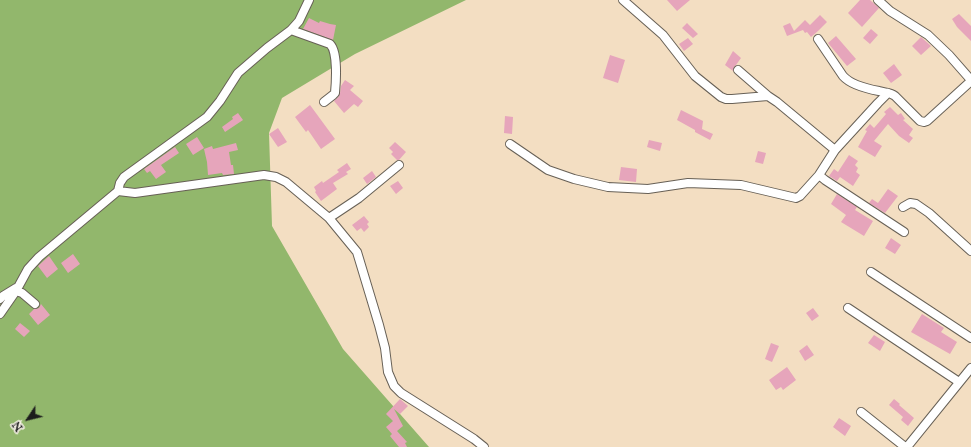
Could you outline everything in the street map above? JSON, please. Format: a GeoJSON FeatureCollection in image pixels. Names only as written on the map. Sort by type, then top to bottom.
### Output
{"type":"FeatureCollection","features":[{"type":"Feature","properties":{"kind":"street"},"geometry":{"type":"LineString","coordinates":[[0,314],[17,289],[28,269],[39,257],[118,191],[120,183],[124,177],[207,117],[220,101],[238,73],[291,30],[299,21],[309,0]]}},
{"type":"Feature","properties":{"kind":"street"},"geometry":{"type":"LineString","coordinates":[[623,0],[663,35],[695,76],[721,97],[732,99],[768,96]]}},
{"type":"Feature","properties":{"kind":"street"},"geometry":{"type":"LineString","coordinates":[[818,39],[848,81],[895,96],[920,121],[927,121],[971,81],[949,55],[928,34],[890,10],[878,0]]}},
{"type":"Feature","properties":{"kind":"street"},"geometry":{"type":"LineString","coordinates":[[291,30],[333,46],[335,51],[336,74],[335,93],[324,102]]}},
{"type":"Feature","properties":{"kind":"street"},"geometry":{"type":"LineString","coordinates":[[738,70],[835,150]]}},
{"type":"Feature","properties":{"kind":"street"},"geometry":{"type":"LineString","coordinates":[[510,144],[548,170],[574,180],[608,187],[648,189],[688,184],[741,185],[796,198],[800,196],[820,175],[835,150],[888,93]]}},
{"type":"Feature","properties":{"kind":"street"},"geometry":{"type":"LineString","coordinates":[[329,218],[358,198],[399,165]]}},
{"type":"Feature","properties":{"kind":"street"},"geometry":{"type":"LineString","coordinates":[[118,191],[135,193],[264,175],[276,177],[286,182],[329,218],[357,252],[380,325],[388,372],[394,386],[401,393],[474,439],[484,447]]}},
{"type":"Feature","properties":{"kind":"street"},"geometry":{"type":"LineString","coordinates":[[820,175],[825,180],[904,232]]}},
{"type":"Feature","properties":{"kind":"street"},"geometry":{"type":"LineString","coordinates":[[903,207],[910,203],[916,204],[929,213],[971,251]]}},
{"type":"Feature","properties":{"kind":"street"},"geometry":{"type":"LineString","coordinates":[[871,272],[971,338]]}},
{"type":"Feature","properties":{"kind":"street"},"geometry":{"type":"LineString","coordinates":[[0,299],[17,289]]}},
{"type":"Feature","properties":{"kind":"street"},"geometry":{"type":"LineString","coordinates":[[17,289],[35,304]]}},
{"type":"Feature","properties":{"kind":"street"},"geometry":{"type":"LineString","coordinates":[[848,308],[960,382]]}},
{"type":"Feature","properties":{"kind":"street"},"geometry":{"type":"LineString","coordinates":[[861,412],[906,447],[971,368]]}},
{"type":"Feature","properties":{"kind":"green space"},"geometry":{"type":"Polygon","coordinates":[[[0,0],[466,0],[355,54],[282,98],[269,133],[272,226],[343,349],[429,447],[0,447],[0,0]]]}},
{"type":"Feature","properties":{"kind":"building"},"geometry":{"type":"Polygon","coordinates":[[[667,0],[690,0],[677,11],[667,0]]]}},
{"type":"Feature","properties":{"kind":"building"},"geometry":{"type":"Polygon","coordinates":[[[860,0],[870,0],[879,8],[862,27],[848,13],[860,0]]]}},
{"type":"Feature","properties":{"kind":"building"},"geometry":{"type":"Polygon","coordinates":[[[959,14],[971,26],[971,41],[957,27],[952,19],[959,14]]]}},
{"type":"Feature","properties":{"kind":"building"},"geometry":{"type":"Polygon","coordinates":[[[820,15],[827,22],[811,37],[803,30],[787,36],[783,26],[790,23],[794,31],[805,20],[810,25],[820,15]]]}},
{"type":"Feature","properties":{"kind":"building"},"geometry":{"type":"Polygon","coordinates":[[[309,18],[319,23],[320,21],[336,25],[333,40],[303,29],[309,18]]]}},
{"type":"Feature","properties":{"kind":"building"},"geometry":{"type":"Polygon","coordinates":[[[687,23],[698,34],[693,38],[682,28],[687,23]]]}},
{"type":"Feature","properties":{"kind":"building"},"geometry":{"type":"Polygon","coordinates":[[[871,29],[878,35],[870,44],[863,38],[871,29]]]}},
{"type":"Feature","properties":{"kind":"building"},"geometry":{"type":"Polygon","coordinates":[[[836,36],[856,59],[847,66],[828,43],[836,36]]]}},
{"type":"Feature","properties":{"kind":"building"},"geometry":{"type":"Polygon","coordinates":[[[921,37],[931,46],[921,55],[912,46],[921,37]]]}},
{"type":"Feature","properties":{"kind":"building"},"geometry":{"type":"Polygon","coordinates":[[[688,38],[693,44],[684,51],[679,44],[688,38]]]}},
{"type":"Feature","properties":{"kind":"building"},"geometry":{"type":"Polygon","coordinates":[[[733,51],[741,58],[734,67],[733,71],[725,65],[733,51]]]}},
{"type":"Feature","properties":{"kind":"building"},"geometry":{"type":"Polygon","coordinates":[[[610,55],[625,60],[618,83],[603,78],[610,55]]]}},
{"type":"Feature","properties":{"kind":"building"},"geometry":{"type":"Polygon","coordinates":[[[894,64],[902,75],[891,83],[883,73],[894,64]]]}},
{"type":"Feature","properties":{"kind":"building"},"geometry":{"type":"Polygon","coordinates":[[[345,80],[354,86],[350,90],[363,101],[358,107],[354,104],[344,113],[334,101],[339,96],[341,86],[345,80]]]}},
{"type":"Feature","properties":{"kind":"building"},"geometry":{"type":"Polygon","coordinates":[[[310,105],[335,139],[321,149],[308,130],[306,132],[295,117],[310,105]]]}},
{"type":"Feature","properties":{"kind":"building"},"geometry":{"type":"Polygon","coordinates":[[[890,107],[898,115],[901,113],[905,119],[903,120],[913,129],[909,135],[913,138],[909,143],[899,136],[888,124],[874,141],[882,146],[875,157],[858,147],[867,131],[865,130],[870,124],[874,128],[886,114],[884,112],[890,107]]]}},
{"type":"Feature","properties":{"kind":"building"},"geometry":{"type":"Polygon","coordinates":[[[681,110],[703,121],[702,129],[713,134],[710,140],[677,120],[681,110]]]}},
{"type":"Feature","properties":{"kind":"building"},"geometry":{"type":"Polygon","coordinates":[[[238,113],[243,120],[225,132],[222,127],[233,119],[232,117],[238,113]]]}},
{"type":"Feature","properties":{"kind":"building"},"geometry":{"type":"Polygon","coordinates":[[[505,116],[513,117],[512,134],[504,133],[505,116]]]}},
{"type":"Feature","properties":{"kind":"building"},"geometry":{"type":"Polygon","coordinates":[[[278,128],[287,142],[278,147],[269,134],[278,128]]]}},
{"type":"Feature","properties":{"kind":"building"},"geometry":{"type":"Polygon","coordinates":[[[197,137],[204,148],[193,155],[186,144],[197,137]]]}},
{"type":"Feature","properties":{"kind":"building"},"geometry":{"type":"Polygon","coordinates":[[[649,140],[662,143],[660,151],[647,147],[649,140]]]}},
{"type":"Feature","properties":{"kind":"building"},"geometry":{"type":"Polygon","coordinates":[[[395,142],[406,152],[399,160],[391,154],[393,152],[389,148],[395,142]]]}},
{"type":"Feature","properties":{"kind":"building"},"geometry":{"type":"Polygon","coordinates":[[[236,143],[238,150],[229,152],[234,174],[223,175],[222,173],[208,175],[204,149],[212,146],[213,149],[236,143]]]}},
{"type":"Feature","properties":{"kind":"building"},"geometry":{"type":"Polygon","coordinates":[[[175,147],[179,153],[161,165],[166,172],[156,179],[150,171],[147,173],[144,169],[175,147]]]}},
{"type":"Feature","properties":{"kind":"building"},"geometry":{"type":"Polygon","coordinates":[[[758,151],[766,153],[763,164],[755,162],[758,151]]]}},
{"type":"Feature","properties":{"kind":"building"},"geometry":{"type":"Polygon","coordinates":[[[849,155],[858,161],[855,165],[858,168],[856,172],[860,175],[853,186],[840,177],[837,181],[829,176],[834,169],[838,172],[849,155]]]}},
{"type":"Feature","properties":{"kind":"building"},"geometry":{"type":"Polygon","coordinates":[[[347,163],[351,169],[346,172],[348,174],[333,183],[337,189],[321,201],[315,192],[314,187],[322,181],[323,183],[339,172],[337,170],[347,163]]]}},
{"type":"Feature","properties":{"kind":"building"},"geometry":{"type":"Polygon","coordinates":[[[621,167],[637,169],[636,182],[619,180],[621,167]]]}},
{"type":"Feature","properties":{"kind":"building"},"geometry":{"type":"Polygon","coordinates":[[[372,171],[376,177],[367,184],[363,178],[372,171]]]}},
{"type":"Feature","properties":{"kind":"building"},"geometry":{"type":"Polygon","coordinates":[[[398,181],[403,188],[396,194],[390,186],[398,181]]]}},
{"type":"Feature","properties":{"kind":"building"},"geometry":{"type":"Polygon","coordinates":[[[888,189],[898,196],[885,213],[869,203],[872,199],[878,203],[888,189]]]}},
{"type":"Feature","properties":{"kind":"building"},"geometry":{"type":"Polygon","coordinates":[[[837,194],[857,207],[855,210],[873,221],[864,236],[841,222],[846,215],[831,204],[837,194]]]}},
{"type":"Feature","properties":{"kind":"building"},"geometry":{"type":"Polygon","coordinates":[[[364,216],[369,222],[367,224],[369,227],[364,232],[361,228],[357,231],[352,225],[364,216]]]}},
{"type":"Feature","properties":{"kind":"building"},"geometry":{"type":"Polygon","coordinates":[[[891,238],[901,245],[895,254],[885,248],[891,238]]]}},
{"type":"Feature","properties":{"kind":"building"},"geometry":{"type":"Polygon","coordinates":[[[73,254],[80,264],[68,273],[61,263],[73,254]]]}},
{"type":"Feature","properties":{"kind":"building"},"geometry":{"type":"Polygon","coordinates":[[[49,256],[58,269],[47,278],[38,266],[49,256]]]}},
{"type":"Feature","properties":{"kind":"building"},"geometry":{"type":"Polygon","coordinates":[[[41,304],[50,315],[38,325],[29,314],[34,309],[39,308],[41,304]]]}},
{"type":"Feature","properties":{"kind":"building"},"geometry":{"type":"Polygon","coordinates":[[[813,308],[819,316],[812,321],[806,313],[813,308]]]}},
{"type":"Feature","properties":{"kind":"building"},"geometry":{"type":"Polygon","coordinates":[[[922,314],[944,328],[941,332],[957,342],[950,354],[911,332],[922,314]]]}},
{"type":"Feature","properties":{"kind":"building"},"geometry":{"type":"Polygon","coordinates":[[[20,323],[30,331],[24,337],[15,329],[20,323]]]}},
{"type":"Feature","properties":{"kind":"building"},"geometry":{"type":"Polygon","coordinates":[[[874,335],[885,342],[880,351],[868,343],[874,335]]]}},
{"type":"Feature","properties":{"kind":"building"},"geometry":{"type":"Polygon","coordinates":[[[771,343],[779,346],[772,362],[765,359],[771,343]]]}},
{"type":"Feature","properties":{"kind":"building"},"geometry":{"type":"Polygon","coordinates":[[[807,345],[814,355],[805,361],[799,351],[807,345]]]}},
{"type":"Feature","properties":{"kind":"building"},"geometry":{"type":"Polygon","coordinates":[[[787,367],[796,380],[783,390],[781,387],[776,390],[769,380],[787,367]]]}},
{"type":"Feature","properties":{"kind":"building"},"geometry":{"type":"Polygon","coordinates":[[[400,399],[408,406],[400,414],[394,409],[403,426],[397,431],[407,442],[405,443],[407,447],[399,447],[390,436],[392,434],[386,427],[393,421],[386,414],[400,399]]]}},
{"type":"Feature","properties":{"kind":"building"},"geometry":{"type":"Polygon","coordinates":[[[894,399],[914,418],[908,426],[901,420],[903,417],[889,405],[894,399]]]}},
{"type":"Feature","properties":{"kind":"building"},"geometry":{"type":"Polygon","coordinates":[[[839,418],[851,426],[845,436],[833,427],[839,418]]]}}]}
